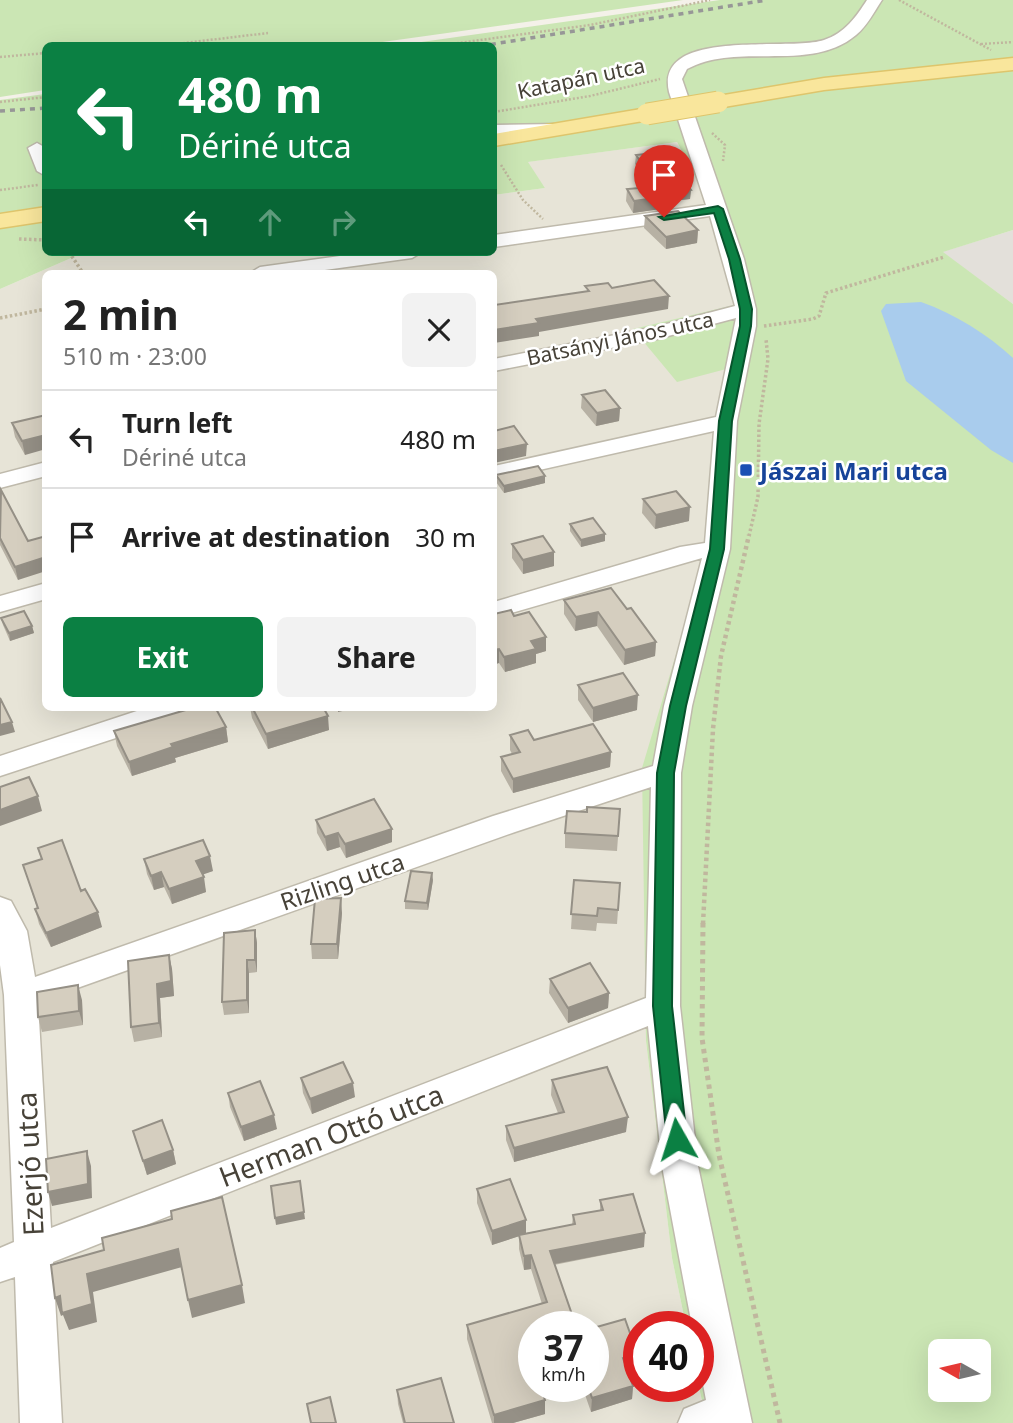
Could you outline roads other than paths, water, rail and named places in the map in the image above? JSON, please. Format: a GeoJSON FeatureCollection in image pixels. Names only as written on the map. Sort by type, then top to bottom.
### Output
{"type":"FeatureCollection","features":[{"type":"Feature","properties":{"kind":"main road"},"geometry":{"type":"LineString","coordinates":[[497,139],[837,83],[1013,64]]}},
{"type":"Feature","properties":{"kind":"main road"},"geometry":{"type":"LineString","coordinates":[[6,230],[42,216]]}},
{"type":"Feature","properties":{"kind":"street"},"geometry":{"type":"LineString","coordinates":[[719,1419],[680,1166],[663,1006],[666,773],[678,706],[717,549],[726,421],[755,319],[685,120],[674,79],[680,66],[706,54],[831,43],[854,29],[875,0]]}},
{"type":"Feature","properties":{"kind":"street"},"geometry":{"type":"LineString","coordinates":[[497,130],[558,129]]}},
{"type":"Feature","properties":{"kind":"street"},"geometry":{"type":"LineString","coordinates":[[497,241],[718,209]]}},
{"type":"Feature","properties":{"kind":"street"},"geometry":{"type":"LineString","coordinates":[[282,270],[383,256]]}},
{"type":"Feature","properties":{"kind":"street","name":"Batsányi János utca"},"geometry":{"type":"LineString","coordinates":[[497,364],[657,333],[755,319]]}},
{"type":"Feature","properties":{"kind":"street"},"geometry":{"type":"LineString","coordinates":[[497,472],[726,421]]}},
{"type":"Feature","properties":{"kind":"street"},"geometry":{"type":"LineString","coordinates":[[0,481],[42,469]]}},
{"type":"Feature","properties":{"kind":"street"},"geometry":{"type":"LineString","coordinates":[[497,609],[689,552],[717,549]]}},
{"type":"Feature","properties":{"kind":"street"},"geometry":{"type":"LineString","coordinates":[[0,604],[42,591]]}},
{"type":"Feature","properties":{"kind":"street"},"geometry":{"type":"LineString","coordinates":[[0,766],[166,711]]}},
{"type":"Feature","properties":{"kind":"street","name":"Rizling utca"},"geometry":{"type":"LineString","coordinates":[[21,995],[504,824],[635,780],[666,773]]}},
{"type":"Feature","properties":{"kind":"street","name":"Ezerjó utca"},"geometry":{"type":"LineString","coordinates":[[0,909],[11,931],[21,995],[16,1258],[41,1423]]}},
{"type":"Feature","properties":{"kind":"street","name":"Herman Ottó utca"},"geometry":{"type":"LineString","coordinates":[[16,1258],[663,1006]]}},
{"type":"Feature","properties":{"kind":"water"},"geometry":{"type":"Polygon","coordinates":[[[921,302],[970,326],[1013,358],[1013,463],[991,450],[906,381],[881,311],[886,304],[921,302]]]}},
{"type":"Feature","properties":{"kind":"railway"},"geometry":{"type":"LineString","coordinates":[[497,43],[767,0]]}},
{"type":"Feature","properties":{"kind":"railway"},"geometry":{"type":"LineString","coordinates":[[0,111],[42,108]]}},
{"type":"Feature","properties":{"kind":"place","name":"Jászai Mari utca"},"geometry":{"type":"Point","coordinates":[746,470]}}]}
